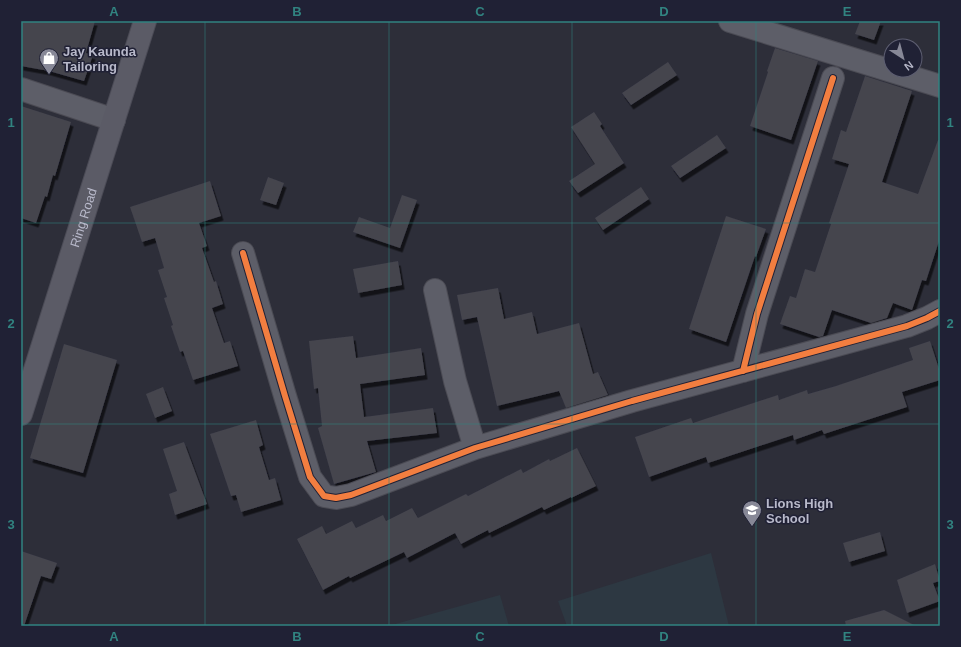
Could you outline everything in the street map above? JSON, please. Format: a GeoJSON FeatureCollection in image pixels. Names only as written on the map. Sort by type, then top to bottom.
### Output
{"type":"FeatureCollection","features":[{"type":"Feature","properties":{"kind":"main road","name":"Ring Road"},"geometry":{"type":"LineString","coordinates":[[21,414],[145,21]]}},
{"type":"Feature","properties":{"kind":"street"},"geometry":{"type":"LineString","coordinates":[[730,21],[940,86]]}},
{"type":"Feature","properties":{"kind":"street"},"geometry":{"type":"LineString","coordinates":[[743,371],[757,314],[806,166],[833,78]]}},
{"type":"Feature","properties":{"kind":"street"},"geometry":{"type":"LineString","coordinates":[[21,89],[114,120]]}},
{"type":"Feature","properties":{"kind":"street"},"geometry":{"type":"LineString","coordinates":[[243,253],[284,396],[310,477],[324,496],[336,498],[351,495],[475,448],[632,402],[907,326],[940,311]]}},
{"type":"Feature","properties":{"kind":"street"},"geometry":{"type":"LineString","coordinates":[[435,290],[455,381],[475,448]]}},
{"type":"Feature","properties":{"kind":"shaded area"},"geometry":{"type":"Polygon","coordinates":[[[711,553],[729,626],[567,626],[558,601],[711,553]]]}},
{"type":"Feature","properties":{"kind":"shaded area"},"geometry":{"type":"Polygon","coordinates":[[[500,595],[509,626],[388,626],[500,595]]]}},
{"type":"Feature","properties":{"kind":"building"},"geometry":{"type":"Polygon","coordinates":[[[21,21],[95,21],[86,53],[93,55],[84,81],[49,71],[21,66],[21,21]]]}},
{"type":"Feature","properties":{"kind":"building"},"geometry":{"type":"Polygon","coordinates":[[[860,21],[881,21],[874,40],[855,34],[860,21]]]}},
{"type":"Feature","properties":{"kind":"building"},"geometry":{"type":"Polygon","coordinates":[[[775,48],[818,61],[791,140],[750,126],[775,48]]]}},
{"type":"Feature","properties":{"kind":"building"},"geometry":{"type":"Polygon","coordinates":[[[668,62],[677,75],[631,105],[622,93],[668,62]]]}},
{"type":"Feature","properties":{"kind":"building"},"geometry":{"type":"Polygon","coordinates":[[[865,76],[912,91],[882,182],[918,194],[938,140],[940,140],[940,238],[926,281],[922,280],[912,310],[893,303],[887,318],[871,323],[832,310],[823,336],[819,337],[780,324],[790,296],[796,298],[805,269],[815,272],[831,224],[829,223],[849,164],[832,159],[841,130],[846,132],[865,76]]]}},
{"type":"Feature","properties":{"kind":"building"},"geometry":{"type":"Polygon","coordinates":[[[21,106],[71,122],[55,176],[53,175],[47,197],[45,196],[36,223],[21,218],[21,106]]]}},
{"type":"Feature","properties":{"kind":"building"},"geometry":{"type":"Polygon","coordinates":[[[594,112],[602,124],[600,126],[624,163],[578,193],[569,181],[595,164],[571,127],[594,112]]]}},
{"type":"Feature","properties":{"kind":"building"},"geometry":{"type":"Polygon","coordinates":[[[717,135],[726,148],[680,178],[671,166],[717,135]]]}},
{"type":"Feature","properties":{"kind":"building"},"geometry":{"type":"Polygon","coordinates":[[[268,177],[284,183],[276,205],[260,200],[268,177]]]}},
{"type":"Feature","properties":{"kind":"building"},"geometry":{"type":"Polygon","coordinates":[[[210,181],[221,216],[199,223],[207,246],[202,248],[214,282],[216,281],[223,304],[212,308],[224,343],[230,341],[238,366],[193,380],[183,351],[180,352],[171,326],[173,325],[164,298],[167,297],[158,270],[164,268],[155,238],[142,242],[130,207],[210,181]]]}},
{"type":"Feature","properties":{"kind":"building"},"geometry":{"type":"Polygon","coordinates":[[[641,187],[649,199],[603,230],[595,218],[641,187]]]}},
{"type":"Feature","properties":{"kind":"building"},"geometry":{"type":"Polygon","coordinates":[[[402,195],[417,200],[400,248],[353,232],[359,217],[390,228],[402,195]]]}},
{"type":"Feature","properties":{"kind":"building"},"geometry":{"type":"Polygon","coordinates":[[[726,216],[766,229],[756,257],[755,256],[726,342],[689,329],[726,216]]]}},
{"type":"Feature","properties":{"kind":"building"},"geometry":{"type":"Polygon","coordinates":[[[398,261],[402,285],[358,293],[353,269],[398,261]]]}},
{"type":"Feature","properties":{"kind":"building"},"geometry":{"type":"Polygon","coordinates":[[[498,288],[504,319],[532,312],[537,334],[579,323],[593,374],[598,372],[608,395],[566,408],[559,391],[497,406],[477,317],[462,320],[457,295],[498,288]]]}},
{"type":"Feature","properties":{"kind":"building"},"geometry":{"type":"Polygon","coordinates":[[[353,336],[356,358],[421,348],[425,375],[360,384],[364,417],[433,408],[437,433],[367,441],[376,472],[334,484],[318,428],[322,426],[318,388],[314,389],[309,341],[353,336]]]}},
{"type":"Feature","properties":{"kind":"building"},"geometry":{"type":"Polygon","coordinates":[[[930,341],[940,372],[940,380],[902,392],[907,407],[824,434],[822,430],[794,440],[793,435],[708,463],[706,457],[649,477],[635,437],[691,418],[693,423],[778,395],[779,400],[807,390],[808,394],[836,386],[913,360],[909,348],[930,341]]]}},
{"type":"Feature","properties":{"kind":"building"},"geometry":{"type":"Polygon","coordinates":[[[64,344],[117,360],[83,473],[30,458],[64,344]]]}},
{"type":"Feature","properties":{"kind":"building"},"geometry":{"type":"Polygon","coordinates":[[[163,387],[172,411],[155,418],[146,394],[163,387]]]}},
{"type":"Feature","properties":{"kind":"building"},"geometry":{"type":"Polygon","coordinates":[[[256,420],[263,445],[259,447],[269,480],[275,478],[281,500],[241,512],[236,495],[231,496],[210,434],[256,420]]]}},
{"type":"Feature","properties":{"kind":"building"},"geometry":{"type":"Polygon","coordinates":[[[184,442],[207,504],[175,515],[169,494],[177,491],[163,449],[184,442]]]}},
{"type":"Feature","properties":{"kind":"building"},"geometry":{"type":"Polygon","coordinates":[[[577,448],[596,486],[544,510],[542,507],[489,533],[488,530],[461,544],[455,533],[407,558],[404,552],[350,578],[349,576],[323,590],[297,539],[322,526],[326,534],[352,521],[356,528],[383,515],[386,521],[412,508],[418,518],[466,494],[468,496],[521,469],[523,473],[549,459],[550,461],[577,448]]]}},
{"type":"Feature","properties":{"kind":"building"},"geometry":{"type":"Polygon","coordinates":[[[880,532],[885,551],[849,562],[843,543],[880,532]]]}},
{"type":"Feature","properties":{"kind":"building"},"geometry":{"type":"Polygon","coordinates":[[[21,551],[57,563],[51,579],[41,576],[24,626],[21,626],[21,551]]]}},
{"type":"Feature","properties":{"kind":"building"},"geometry":{"type":"Polygon","coordinates":[[[935,564],[940,581],[933,583],[940,601],[907,613],[897,580],[935,564]]]}},
{"type":"Feature","properties":{"kind":"building"},"geometry":{"type":"Polygon","coordinates":[[[884,610],[916,626],[846,626],[845,621],[884,610]]]}},
{"type":"Feature","properties":{"kind":"cycle path"},"geometry":{"type":"LineString","coordinates":[[743,371],[757,314],[833,78]]}},
{"type":"Feature","properties":{"kind":"cycle path"},"geometry":{"type":"LineString","coordinates":[[243,253],[310,477],[324,496],[336,498],[351,495],[475,448],[632,401],[907,326],[940,311]]}},
{"type":"Feature","properties":{"kind":"place","name":"Jay Kaunda Tailoring"},"geometry":{"type":"Point","coordinates":[49,75]}},
{"type":"Feature","properties":{"kind":"place","name":"Lions High School"},"geometry":{"type":"Point","coordinates":[752,527]}}]}
